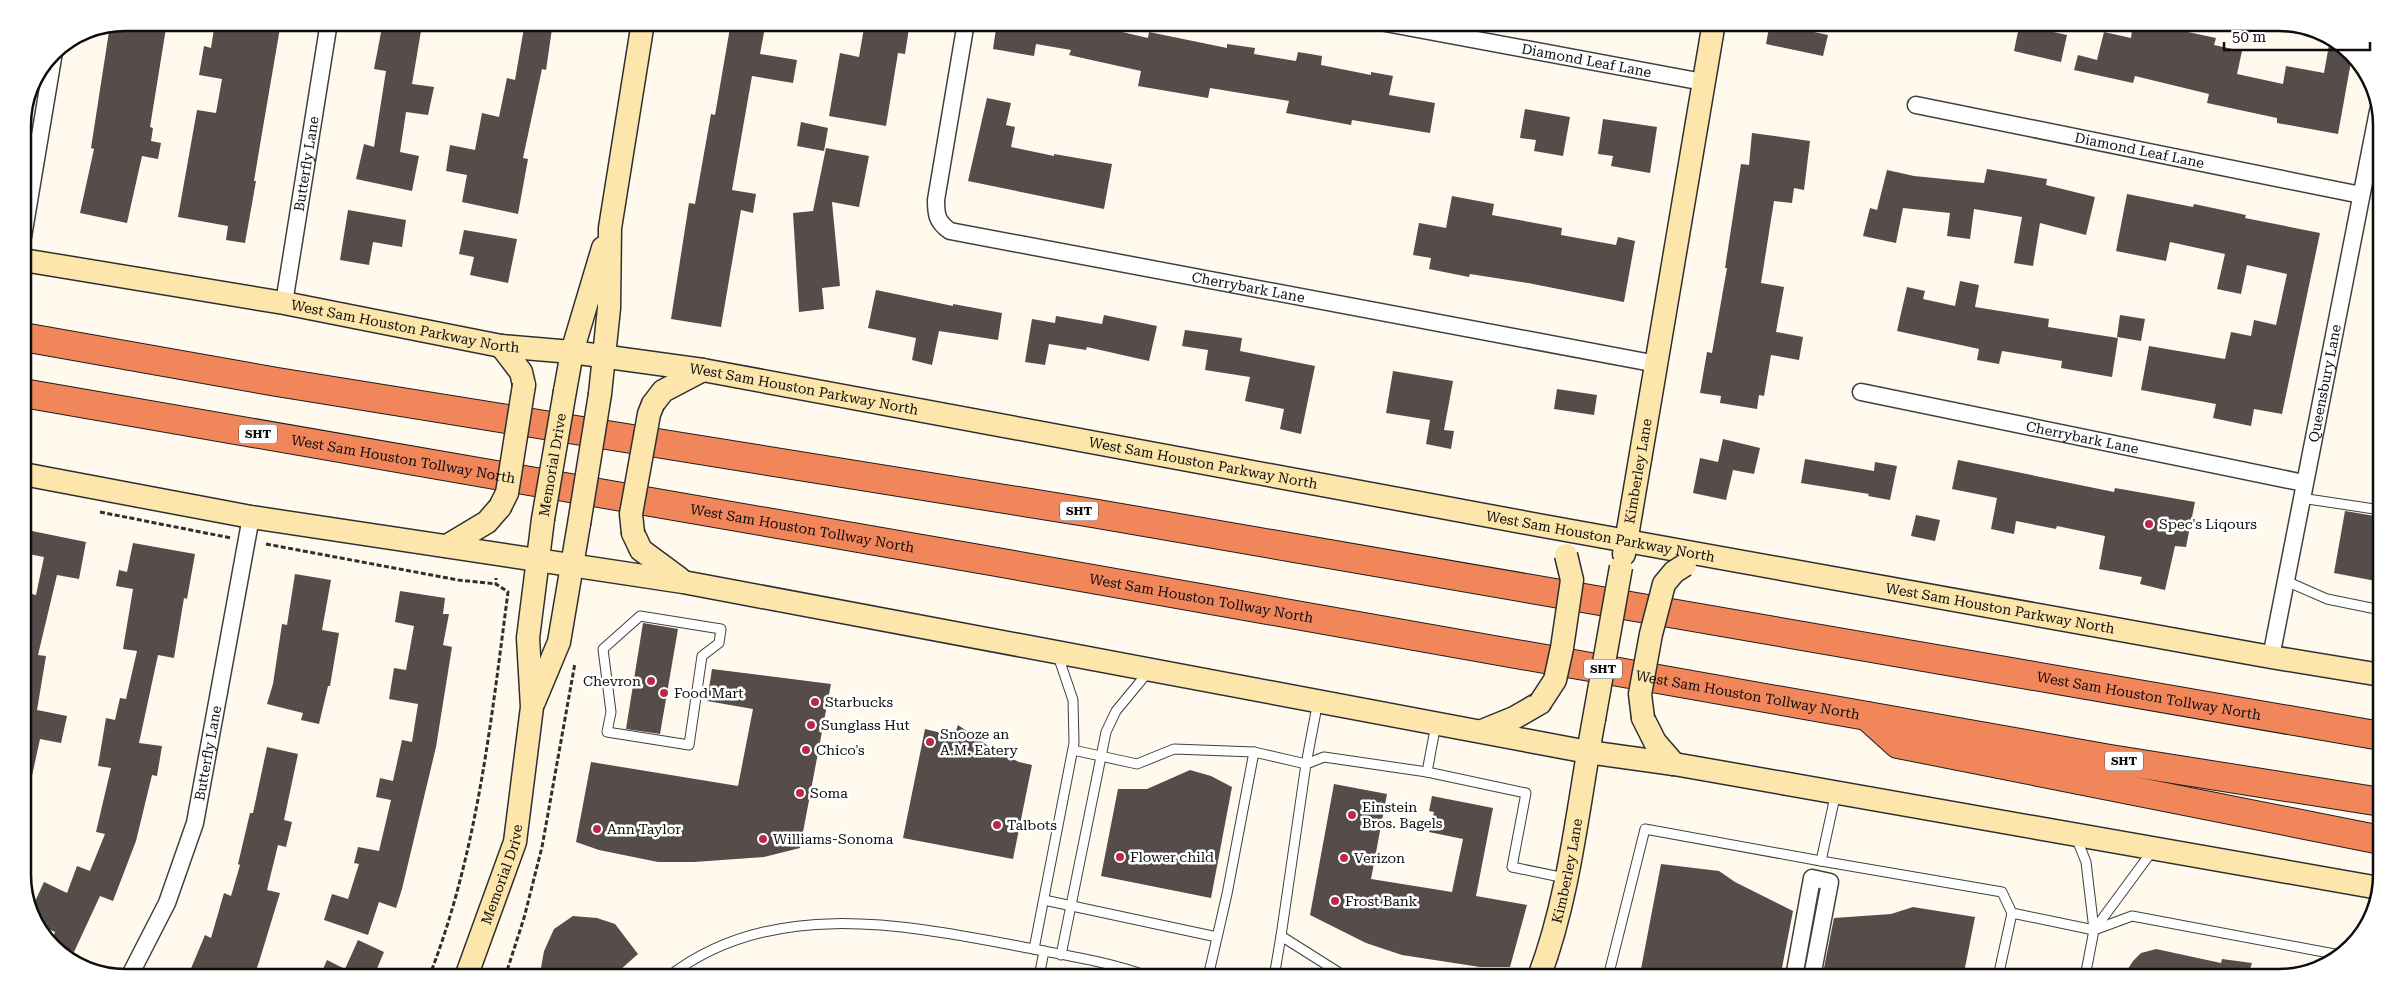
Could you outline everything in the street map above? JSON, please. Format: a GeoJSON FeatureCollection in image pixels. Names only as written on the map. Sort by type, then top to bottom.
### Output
{"type":"FeatureCollection","features":[{"type":"Feature","properties":{"kind":"highway","name":"West Sam Houston Tollway North"},"geometry":{"type":"LineString","coordinates":[[31,338],[287,383],[1102,514],[2373,734]]}},
{"type":"Feature","properties":{"kind":"highway","name":"West Sam Houston Tollway North"},"geometry":{"type":"LineString","coordinates":[[31,395],[991,561],[2154,767],[2373,801]]}},
{"type":"Feature","properties":{"kind":"highway"},"geometry":{"type":"LineString","coordinates":[[2134,693],[2373,721]]}},
{"type":"Feature","properties":{"kind":"highway"},"geometry":{"type":"LineString","coordinates":[[1867,716],[1898,744],[2373,838]]}},
{"type":"Feature","properties":{"kind":"main road","name":"Memorial Drive"},"geometry":{"type":"LineString","coordinates":[[532,708],[559,642],[573,564],[600,394],[609,308],[610,228],[642,31]]}},
{"type":"Feature","properties":{"kind":"main road","name":"Kimberley Lane"},"geometry":{"type":"LineString","coordinates":[[1541,969],[1566,878],[1577,824],[1712,31]]}},
{"type":"Feature","properties":{"kind":"main road","name":"Memorial Drive"},"geometry":{"type":"LineString","coordinates":[[469,969],[515,842],[532,708],[528,638],[543,519],[572,352],[589,290],[610,228]]}},
{"type":"Feature","properties":{"kind":"main road","name":"West Sam Houston Parkway North"},"geometry":{"type":"LineString","coordinates":[[31,261],[284,303],[501,346],[572,352],[703,370],[1626,541],[2271,657],[2373,673]]}},
{"type":"Feature","properties":{"kind":"main road"},"geometry":{"type":"LineString","coordinates":[[447,546],[487,522],[500,507],[507,493],[524,385],[521,372],[501,346]]}},
{"type":"Feature","properties":{"kind":"main road"},"geometry":{"type":"LineString","coordinates":[[684,582],[641,550],[633,533],[630,514],[649,414],[653,404],[663,391],[703,370]]}},
{"type":"Feature","properties":{"kind":"main road"},"geometry":{"type":"LineString","coordinates":[[31,476],[251,517],[684,582],[1588,752],[1674,764],[2372,887]]}},
{"type":"Feature","properties":{"kind":"main road"},"geometry":{"type":"LineString","coordinates":[[1482,731],[1514,718],[1540,703],[1555,680],[1562,648],[1572,580],[1566,555],[1538,525]]}},
{"type":"Feature","properties":{"kind":"main road"},"geometry":{"type":"LineString","coordinates":[[1674,764],[1655,742],[1643,718],[1640,694],[1651,634],[1664,584],[1674,572],[1685,565],[1718,557]]}},
{"type":"Feature","properties":{"kind":"street","name":"Butterfly Lane"},"geometry":{"type":"LineString","coordinates":[[284,303],[328,31]]}},
{"type":"Feature","properties":{"kind":"street","name":"Cherrybark Lane"},"geometry":{"type":"LineString","coordinates":[[965,31],[936,214],[940,224],[950,231],[1657,364]]}},
{"type":"Feature","properties":{"kind":"street","name":"Diamond Leaf Lane"},"geometry":{"type":"LineString","coordinates":[[1428,31],[1703,82]]}},
{"type":"Feature","properties":{"kind":"street"},"geometry":{"type":"LineString","coordinates":[[31,190],[51,67]]}},
{"type":"Feature","properties":{"kind":"street","name":"Diamond Leaf Lane"},"geometry":{"type":"LineString","coordinates":[[1916,105],[2361,194]]}},
{"type":"Feature","properties":{"kind":"street","name":"Queensbury Lane"},"geometry":{"type":"LineString","coordinates":[[2271,657],[2373,135]]}},
{"type":"Feature","properties":{"kind":"street","name":"Cherrybark Lane"},"geometry":{"type":"LineString","coordinates":[[1861,392],[2303,491]]}},
{"type":"Feature","properties":{"kind":"street","name":"Butterfly Lane"},"geometry":{"type":"LineString","coordinates":[[134,969],[167,903],[195,823],[251,517]]}},
{"type":"Feature","properties":{"kind":"street"},"geometry":{"type":"LineString","coordinates":[[1796,969],[1812,878],[1830,882],[1814,969]]}},
{"type":"Feature","properties":{"kind":"street"},"geometry":{"type":"LineString","coordinates":[[1805,916],[1823,920]]}},
{"type":"Feature","properties":{"kind":"street"},"geometry":{"type":"LineString","coordinates":[[1800,943],[1818,946]]}},
{"type":"Feature","properties":{"kind":"lane"},"geometry":{"type":"LineString","coordinates":[[2303,491],[2373,508]]}},
{"type":"Feature","properties":{"kind":"lane"},"geometry":{"type":"LineString","coordinates":[[2286,581],[2327,599],[2373,608]]}},
{"type":"Feature","properties":{"kind":"lane"},"geometry":{"type":"LineString","coordinates":[[640,616],[721,629],[719,643],[702,656],[689,745],[607,732],[611,712],[603,649],[626,628],[640,616]]}},
{"type":"Feature","properties":{"kind":"lane"},"geometry":{"type":"LineString","coordinates":[[1034,949],[1072,750],[1074,700],[1057,653]]}},
{"type":"Feature","properties":{"kind":"lane"},"geometry":{"type":"LineString","coordinates":[[1061,955],[1106,732],[1116,711],[1150,670]]}},
{"type":"Feature","properties":{"kind":"lane"},"geometry":{"type":"LineString","coordinates":[[1276,969],[1306,764],[1318,701]]}},
{"type":"Feature","properties":{"kind":"lane"},"geometry":{"type":"LineString","coordinates":[[1427,772],[1437,723]]}},
{"type":"Feature","properties":{"kind":"lane"},"geometry":{"type":"LineString","coordinates":[[1072,750],[1137,764],[1174,749],[1254,752],[1306,764],[1324,757],[1427,772],[1526,793],[1512,867],[1566,878]]}},
{"type":"Feature","properties":{"kind":"lane"},"geometry":{"type":"LineString","coordinates":[[1210,969],[1254,752]]}},
{"type":"Feature","properties":{"kind":"lane"},"geometry":{"type":"LineString","coordinates":[[1821,861],[1836,792]]}},
{"type":"Feature","properties":{"kind":"lane"},"geometry":{"type":"LineString","coordinates":[[1610,969],[1645,829],[2002,892],[2012,912],[2000,969]]}},
{"type":"Feature","properties":{"kind":"lane"},"geometry":{"type":"LineString","coordinates":[[2075,834],[2086,862],[2094,930],[2087,969]]}},
{"type":"Feature","properties":{"kind":"lane"},"geometry":{"type":"LineString","coordinates":[[2094,930],[2154,848]]}},
{"type":"Feature","properties":{"kind":"lane"},"geometry":{"type":"LineString","coordinates":[[1044,900],[1217,937]]}},
{"type":"Feature","properties":{"kind":"lane"},"geometry":{"type":"LineString","coordinates":[[2012,912],[2094,930],[2132,916],[2331,953]]}},
{"type":"Feature","properties":{"kind":"lane"},"geometry":{"type":"LineString","coordinates":[[680,969],[726,943],[773,930],[825,922],[888,925],[945,932],[1098,962],[1121,969]]}},
{"type":"Feature","properties":{"kind":"lane"},"geometry":{"type":"LineString","coordinates":[[1281,936],[1332,969]]}},
{"type":"Feature","properties":{"kind":"lane"},"geometry":{"type":"LineString","coordinates":[[1041,969],[1044,951]]}},
{"type":"Feature","properties":{"kind":"path"},"geometry":{"type":"LineString","coordinates":[[99,512],[232,538]]}},
{"type":"Feature","properties":{"kind":"path"},"geometry":{"type":"LineString","coordinates":[[266,544],[458,580],[496,584],[508,592],[494,699],[475,819],[462,877],[432,969]]}},
{"type":"Feature","properties":{"kind":"path"},"geometry":{"type":"LineString","coordinates":[[496,578],[496,584]]}},
{"type":"Feature","properties":{"kind":"path"},"geometry":{"type":"LineString","coordinates":[[508,969],[524,918],[542,847],[576,654]]}},
{"type":"Feature","properties":{"kind":"building"},"geometry":{"type":"Polygon","coordinates":[[[166,31],[150,127],[153,128],[151,141],[161,143],[158,159],[142,156],[127,223],[80,213],[94,149],[91,148],[109,33],[166,31]]]}},
{"type":"Feature","properties":{"kind":"building"},"geometry":{"type":"Polygon","coordinates":[[[214,31],[279,31],[245,243],[226,240],[228,226],[178,217],[197,110],[216,113],[222,79],[199,75],[204,46],[211,48],[214,31]]]}},
{"type":"Feature","properties":{"kind":"building"},"geometry":{"type":"Polygon","coordinates":[[[381,31],[421,31],[412,84],[434,87],[428,115],[406,112],[400,152],[419,156],[412,191],[356,179],[364,144],[374,147],[386,71],[374,69],[381,31]]]}},
{"type":"Feature","properties":{"kind":"building"},"geometry":{"type":"Polygon","coordinates":[[[523,31],[552,31],[546,70],[542,69],[523,158],[528,159],[518,214],[462,202],[467,175],[446,171],[450,145],[475,150],[482,113],[499,117],[507,78],[515,80],[523,31]]]}},
{"type":"Feature","properties":{"kind":"building"},"geometry":{"type":"Polygon","coordinates":[[[729,31],[764,31],[760,54],[797,60],[793,83],[752,76],[732,190],[756,194],[753,213],[741,210],[721,327],[671,319],[689,203],[695,204],[711,114],[715,115],[729,31]]]}},
{"type":"Feature","properties":{"kind":"building"},"geometry":{"type":"Polygon","coordinates":[[[863,31],[909,31],[905,54],[898,53],[886,126],[829,116],[840,53],[859,57],[863,31]]]}},
{"type":"Feature","properties":{"kind":"building"},"geometry":{"type":"Polygon","coordinates":[[[996,31],[1118,31],[1148,38],[1149,32],[1227,48],[1227,44],[1255,48],[1254,54],[1296,61],[1298,52],[1322,56],[1321,65],[1371,75],[1371,72],[1393,76],[1389,95],[1435,103],[1430,133],[1352,120],[1351,125],[1286,113],[1289,101],[1210,88],[1208,98],[1138,86],[1141,71],[1069,55],[1071,50],[1036,44],[1034,56],[993,49],[996,31]]]}},
{"type":"Feature","properties":{"kind":"building"},"geometry":{"type":"Polygon","coordinates":[[[1768,31],[1810,31],[1828,35],[1823,56],[1766,44],[1768,31]]]}},
{"type":"Feature","properties":{"kind":"building"},"geometry":{"type":"Polygon","coordinates":[[[2018,31],[2049,31],[2067,35],[2061,62],[2014,51],[2018,31]]]}},
{"type":"Feature","properties":{"kind":"building"},"geometry":{"type":"Polygon","coordinates":[[[2132,31],[2183,31],[2216,38],[2214,45],[2242,51],[2237,74],[2283,84],[2286,66],[2324,73],[2329,46],[2350,65],[2338,134],[2277,123],[2277,118],[2207,103],[2209,94],[2135,76],[2133,83],[2074,70],[2078,55],[2097,60],[2104,32],[2131,38],[2132,31]]]}},
{"type":"Feature","properties":{"kind":"building"},"geometry":{"type":"Polygon","coordinates":[[[987,98],[1011,103],[1006,125],[1015,127],[1011,147],[1054,156],[1054,154],[1112,164],[1104,209],[968,181],[987,98]]]}},
{"type":"Feature","properties":{"kind":"building"},"geometry":{"type":"Polygon","coordinates":[[[1525,109],[1570,117],[1563,156],[1534,151],[1536,140],[1520,138],[1525,109]]]}},
{"type":"Feature","properties":{"kind":"building"},"geometry":{"type":"Polygon","coordinates":[[[1603,119],[1657,127],[1650,173],[1611,166],[1613,156],[1598,154],[1603,119]]]}},
{"type":"Feature","properties":{"kind":"building"},"geometry":{"type":"Polygon","coordinates":[[[801,122],[828,128],[824,151],[797,146],[801,122]]]}},
{"type":"Feature","properties":{"kind":"building"},"geometry":{"type":"Polygon","coordinates":[[[1752,133],[1810,141],[1804,190],[1794,188],[1792,203],[1774,201],[1761,283],[1784,287],[1776,332],[1803,337],[1799,360],[1771,355],[1764,396],[1759,395],[1757,409],[1720,403],[1721,396],[1700,393],[1707,352],[1712,353],[1727,268],[1725,268],[1741,164],[1749,165],[1752,133]]]}},
{"type":"Feature","properties":{"kind":"building"},"geometry":{"type":"Polygon","coordinates":[[[826,148],[869,156],[859,207],[832,202],[840,286],[822,288],[824,309],[799,312],[793,213],[813,211],[826,148]]]}},
{"type":"Feature","properties":{"kind":"building"},"geometry":{"type":"Polygon","coordinates":[[[1987,169],[2047,179],[2046,185],[2095,197],[2086,235],[2040,223],[2033,266],[2014,263],[2022,217],[1974,209],[1970,239],[1947,236],[1950,213],[1903,208],[1896,243],[1863,236],[1870,208],[1877,210],[1887,170],[1914,176],[1984,183],[1987,169]]]}},
{"type":"Feature","properties":{"kind":"building"},"geometry":{"type":"Polygon","coordinates":[[[2127,194],[2193,207],[2194,204],[2246,215],[2245,218],[2320,233],[2282,414],[2254,409],[2251,426],[2213,418],[2216,404],[2141,390],[2149,346],[2225,359],[2231,332],[2251,336],[2254,320],[2276,325],[2287,274],[2247,265],[2241,294],[2217,289],[2225,254],[2170,242],[2166,261],[2116,251],[2127,194]]]}},
{"type":"Feature","properties":{"kind":"building"},"geometry":{"type":"Polygon","coordinates":[[[1452,196],[1494,204],[1492,215],[1562,228],[1561,235],[1616,245],[1618,237],[1635,241],[1624,302],[1528,283],[1470,274],[1469,277],[1429,269],[1431,258],[1413,255],[1419,223],[1446,228],[1452,196]]]}},
{"type":"Feature","properties":{"kind":"building"},"geometry":{"type":"Polygon","coordinates":[[[348,210],[406,220],[402,247],[373,242],[369,265],[340,260],[348,210]]]}},
{"type":"Feature","properties":{"kind":"building"},"geometry":{"type":"Polygon","coordinates":[[[464,230],[517,239],[508,283],[470,275],[474,257],[459,254],[464,230]]]}},
{"type":"Feature","properties":{"kind":"building"},"geometry":{"type":"Polygon","coordinates":[[[1960,281],[1979,285],[1975,307],[2049,319],[2048,327],[2118,338],[2112,377],[2061,368],[2062,361],[2002,351],[1999,364],[1977,360],[1979,349],[1897,331],[1907,287],[1925,291],[1923,299],[1955,306],[1960,281]]]}},
{"type":"Feature","properties":{"kind":"building"},"geometry":{"type":"Polygon","coordinates":[[[876,290],[953,306],[953,304],[1002,313],[998,340],[939,331],[932,365],[912,360],[916,338],[868,328],[876,290]]]}},
{"type":"Feature","properties":{"kind":"building"},"geometry":{"type":"Polygon","coordinates":[[[1104,315],[1157,326],[1149,361],[1087,347],[1086,350],[1049,344],[1045,365],[1025,362],[1032,319],[1055,323],[1056,316],[1102,324],[1104,315]]]}},
{"type":"Feature","properties":{"kind":"building"},"geometry":{"type":"Polygon","coordinates":[[[2120,315],[2145,319],[2141,341],[2117,337],[2120,315]]]}},
{"type":"Feature","properties":{"kind":"building"},"geometry":{"type":"Polygon","coordinates":[[[1185,330],[1242,338],[1240,351],[1315,366],[1301,434],[1280,429],[1284,409],[1245,401],[1250,377],[1205,370],[1208,350],[1182,346],[1185,330]]]}},
{"type":"Feature","properties":{"kind":"building"},"geometry":{"type":"Polygon","coordinates":[[[1393,371],[1453,381],[1444,430],[1454,431],[1451,449],[1426,444],[1430,420],[1386,413],[1393,371]]]}},
{"type":"Feature","properties":{"kind":"building"},"geometry":{"type":"Polygon","coordinates":[[[1557,389],[1597,395],[1594,415],[1554,409],[1557,389]]]}},
{"type":"Feature","properties":{"kind":"building"},"geometry":{"type":"Polygon","coordinates":[[[1723,439],[1760,448],[1754,474],[1733,470],[1726,500],[1693,493],[1700,458],[1718,462],[1723,439]]]}},
{"type":"Feature","properties":{"kind":"building"},"geometry":{"type":"Polygon","coordinates":[[[1805,459],[1874,471],[1875,462],[1897,466],[1890,500],[1868,496],[1869,494],[1801,483],[1805,459]]]}},
{"type":"Feature","properties":{"kind":"building"},"geometry":{"type":"Polygon","coordinates":[[[1958,460],[2114,492],[2115,488],[2195,502],[2186,547],[2175,546],[2165,590],[2140,584],[2142,577],[2099,569],[2105,536],[2057,526],[2056,529],[2016,521],[2014,534],[1991,529],[1997,498],[1952,489],[1958,460]]]}},
{"type":"Feature","properties":{"kind":"building"},"geometry":{"type":"Polygon","coordinates":[[[2345,511],[2373,516],[2373,580],[2334,573],[2345,511]]]}},
{"type":"Feature","properties":{"kind":"building"},"geometry":{"type":"Polygon","coordinates":[[[1916,515],[1940,520],[1935,541],[1911,536],[1916,515]]]}},
{"type":"Feature","properties":{"kind":"building"},"geometry":{"type":"Polygon","coordinates":[[[32,531],[86,542],[79,579],[57,575],[38,655],[46,656],[37,710],[67,716],[61,743],[40,739],[31,780],[31,594],[36,595],[44,557],[31,555],[32,531]]]}},
{"type":"Feature","properties":{"kind":"building"},"geometry":{"type":"Polygon","coordinates":[[[133,543],[195,554],[187,599],[184,598],[174,658],[158,655],[139,743],[162,746],[157,776],[152,775],[136,841],[113,901],[100,896],[74,952],[59,941],[54,935],[55,932],[47,927],[35,901],[44,882],[67,893],[77,866],[90,871],[105,834],[96,832],[111,768],[98,766],[106,718],[115,720],[120,698],[126,699],[137,651],[123,649],[133,589],[116,586],[119,570],[127,572],[133,543]]]}},
{"type":"Feature","properties":{"kind":"building"},"geometry":{"type":"Polygon","coordinates":[[[295,574],[331,580],[322,630],[339,633],[330,686],[328,686],[319,724],[301,720],[303,713],[267,704],[273,684],[282,624],[287,625],[295,574]]]}},
{"type":"Feature","properties":{"kind":"building"},"geometry":{"type":"Polygon","coordinates":[[[400,591],[445,598],[443,614],[449,614],[443,645],[452,647],[436,747],[402,889],[396,908],[379,902],[368,935],[324,920],[332,894],[348,899],[359,864],[354,863],[358,847],[379,851],[391,800],[376,797],[380,778],[393,781],[402,740],[412,742],[418,704],[389,699],[394,668],[406,670],[414,626],[395,622],[400,591]]]}},
{"type":"Feature","properties":{"kind":"building","name":"Chevron"},"geometry":{"type":"Polygon","coordinates":[[[643,623],[678,629],[660,734],[626,729],[643,623]]]}},
{"type":"Feature","properties":{"kind":"building"},"geometry":{"type":"Polygon","coordinates":[[[712,669],[831,684],[800,848],[764,857],[694,862],[658,862],[599,850],[576,842],[591,762],[738,786],[753,709],[707,701],[712,669]]]}},
{"type":"Feature","properties":{"kind":"building"},"geometry":{"type":"Polygon","coordinates":[[[958,725],[997,752],[1019,762],[1032,765],[1013,859],[903,838],[925,729],[954,736],[958,725]]]}},
{"type":"Feature","properties":{"kind":"building"},"geometry":{"type":"Polygon","coordinates":[[[267,747],[298,754],[284,820],[292,822],[286,847],[278,845],[267,890],[280,893],[256,969],[191,969],[205,935],[211,938],[224,893],[231,896],[240,865],[238,864],[250,813],[253,813],[267,747]]]}},
{"type":"Feature","properties":{"kind":"building"},"geometry":{"type":"Polygon","coordinates":[[[1190,770],[1211,776],[1232,787],[1211,898],[1101,876],[1118,789],[1147,789],[1190,770]]]}},
{"type":"Feature","properties":{"kind":"building"},"geometry":{"type":"Polygon","coordinates":[[[1334,784],[1387,794],[1371,879],[1452,892],[1463,839],[1429,832],[1434,812],[1429,811],[1432,796],[1493,808],[1476,896],[1527,905],[1510,967],[1480,967],[1402,955],[1366,943],[1310,915],[1334,784]]]}},
{"type":"Feature","properties":{"kind":"building"},"geometry":{"type":"Polygon","coordinates":[[[1661,864],[1719,871],[1735,882],[1793,911],[1782,969],[1641,969],[1661,864]]]}},
{"type":"Feature","properties":{"kind":"building"},"geometry":{"type":"Polygon","coordinates":[[[1913,907],[1975,917],[1965,969],[1824,969],[1834,918],[1891,914],[1913,907]]]}},
{"type":"Feature","properties":{"kind":"building"},"geometry":{"type":"Polygon","coordinates":[[[573,916],[597,918],[615,924],[638,954],[621,969],[542,969],[544,951],[554,929],[573,916]]]}},
{"type":"Feature","properties":{"kind":"building"},"geometry":{"type":"Polygon","coordinates":[[[358,940],[384,952],[377,969],[345,969],[358,940]]]}},
{"type":"Feature","properties":{"kind":"building"},"geometry":{"type":"Polygon","coordinates":[[[2156,949],[2221,963],[2222,959],[2252,963],[2250,969],[2128,969],[2141,953],[2156,949]]]}},
{"type":"Feature","properties":{"kind":"building"},"geometry":{"type":"Polygon","coordinates":[[[327,960],[345,969],[323,969],[327,960]]]}},
{"type":"Feature","properties":{"kind":"place","name":"Spec's Liqours"},"geometry":{"type":"Point","coordinates":[2149,524]}},
{"type":"Feature","properties":{"kind":"place","name":"Chevron"},"geometry":{"type":"Point","coordinates":[651,681]}},
{"type":"Feature","properties":{"kind":"place","name":"Food Mart"},"geometry":{"type":"Point","coordinates":[664,693]}},
{"type":"Feature","properties":{"kind":"place","name":"Starbucks"},"geometry":{"type":"Point","coordinates":[815,702]}},
{"type":"Feature","properties":{"kind":"place","name":"Sunglass Hut"},"geometry":{"type":"Point","coordinates":[811,725]}},
{"type":"Feature","properties":{"kind":"place","name":"Snooze an A.M. Eatery"},"geometry":{"type":"Point","coordinates":[930,742]}},
{"type":"Feature","properties":{"kind":"place","name":"Chico's"},"geometry":{"type":"Point","coordinates":[806,750]}},
{"type":"Feature","properties":{"kind":"place","name":"Soma"},"geometry":{"type":"Point","coordinates":[800,793]}},
{"type":"Feature","properties":{"kind":"place","name":"Einstein Bros. Bagels"},"geometry":{"type":"Point","coordinates":[1352,815]}},
{"type":"Feature","properties":{"kind":"place","name":"Talbots"},"geometry":{"type":"Point","coordinates":[997,825]}},
{"type":"Feature","properties":{"kind":"place","name":"Ann Taylor"},"geometry":{"type":"Point","coordinates":[597,829]}},
{"type":"Feature","properties":{"kind":"place","name":"Williams-Sonoma"},"geometry":{"type":"Point","coordinates":[763,839]}},
{"type":"Feature","properties":{"kind":"place","name":"Flower child"},"geometry":{"type":"Point","coordinates":[1120,857]}},
{"type":"Feature","properties":{"kind":"place","name":"Verizon"},"geometry":{"type":"Point","coordinates":[1344,858]}},
{"type":"Feature","properties":{"kind":"place","name":"Frost Bank"},"geometry":{"type":"Point","coordinates":[1335,901]}}]}
